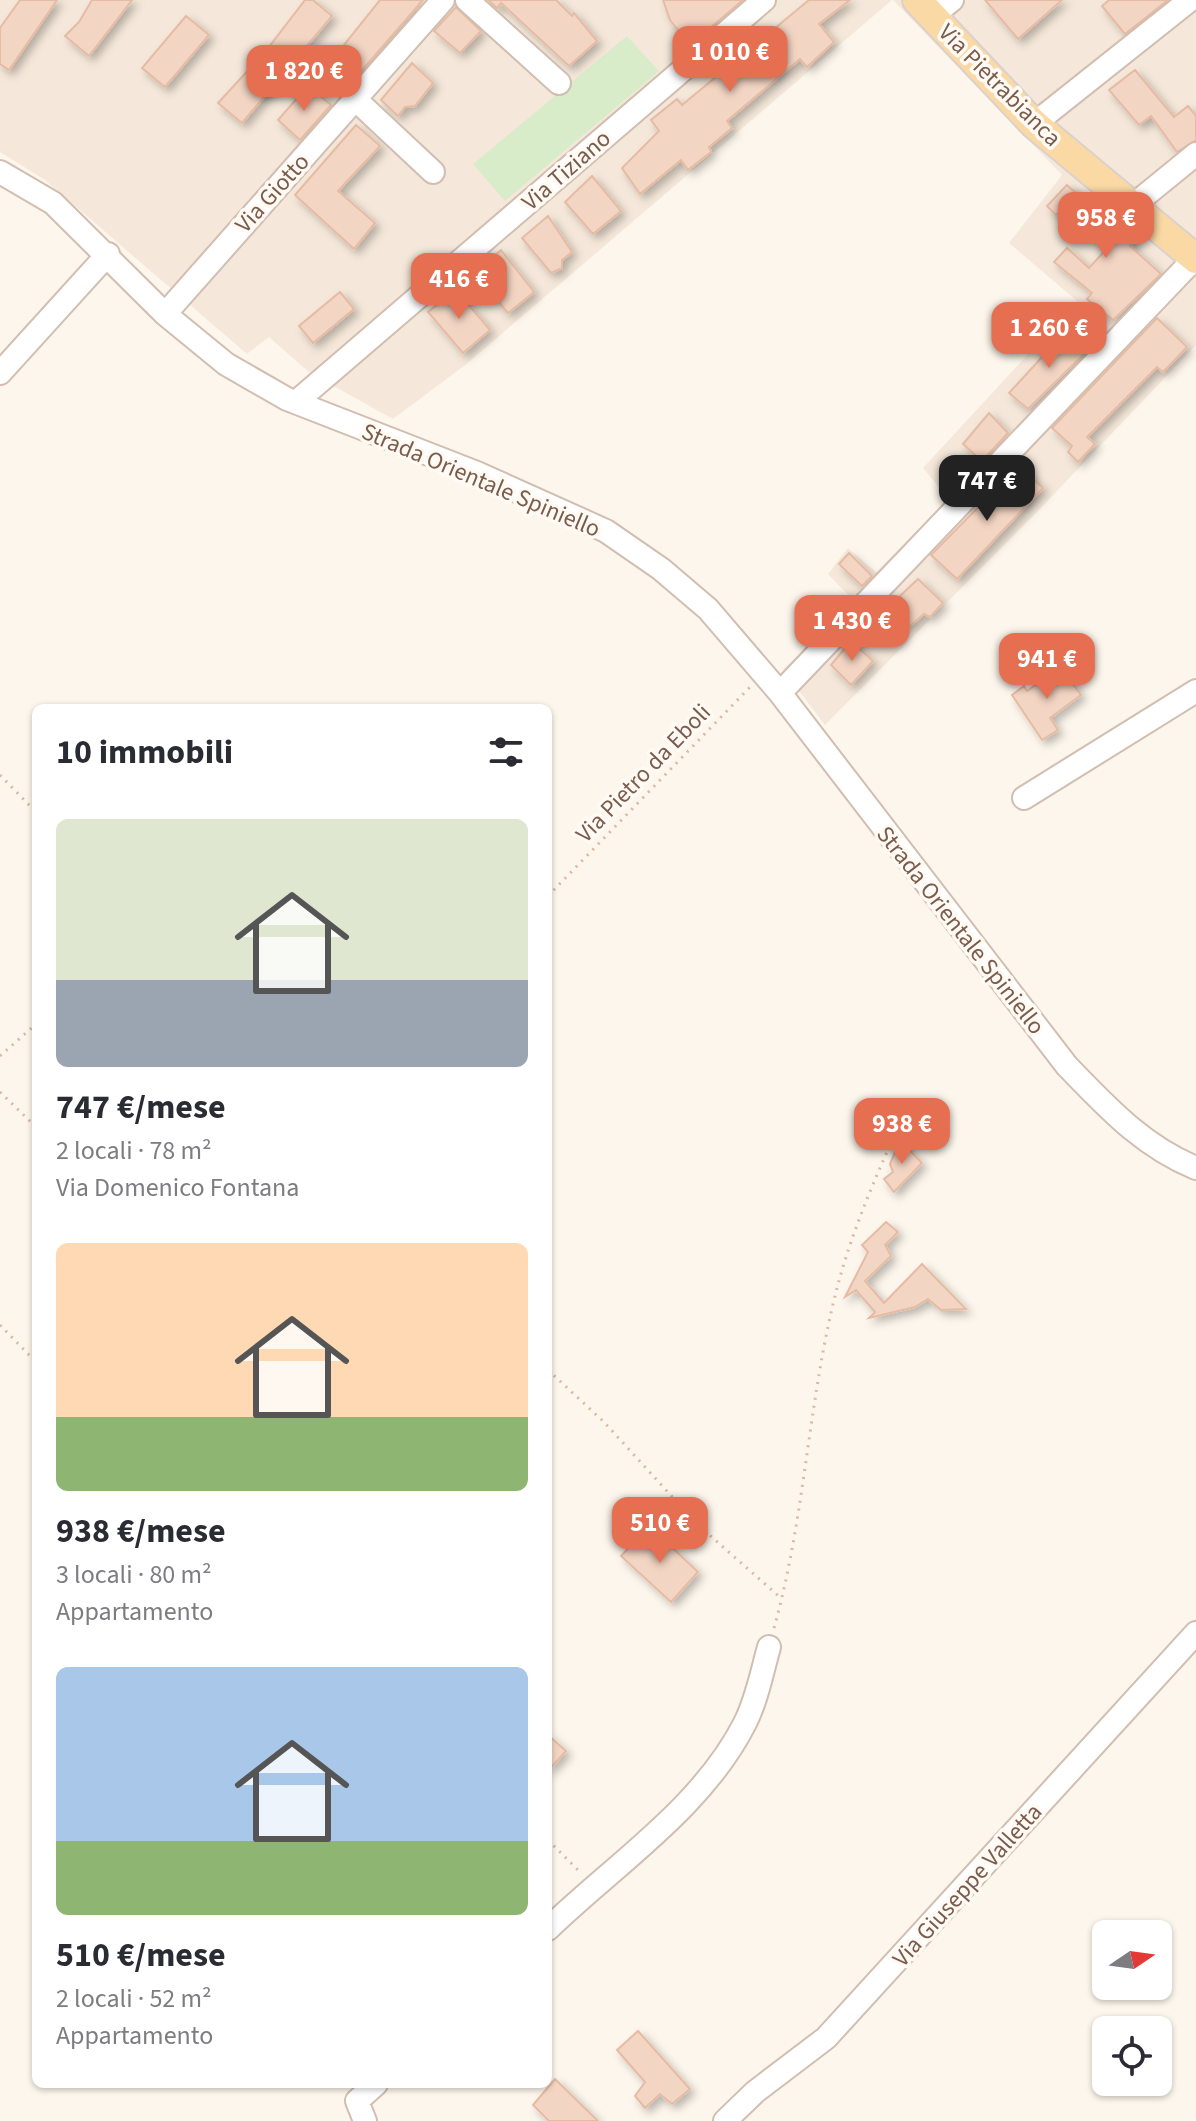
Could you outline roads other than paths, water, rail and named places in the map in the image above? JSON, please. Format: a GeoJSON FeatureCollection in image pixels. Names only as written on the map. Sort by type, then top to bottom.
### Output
{"type":"FeatureCollection","features":[{"type":"Feature","properties":{"kind":"main road","name":"Via Pietrabianca"},"geometry":{"type":"LineString","coordinates":[[934,5],[1034,124],[1195,259]]}},
{"type":"Feature","properties":{"kind":"street","name":"Via Giotto"},"geometry":{"type":"LineString","coordinates":[[165,314],[443,0]]}},
{"type":"Feature","properties":{"kind":"street"},"geometry":{"type":"LineString","coordinates":[[467,0],[559,83]]}},
{"type":"Feature","properties":{"kind":"street","name":"Via Tiziano"},"geometry":{"type":"LineString","coordinates":[[296,402],[764,0]]}},
{"type":"Feature","properties":{"kind":"street"},"geometry":{"type":"LineString","coordinates":[[1034,124],[1190,0]]}},
{"type":"Feature","properties":{"kind":"street"},"geometry":{"type":"LineString","coordinates":[[356,100],[433,172]]}},
{"type":"Feature","properties":{"kind":"street"},"geometry":{"type":"LineString","coordinates":[[1131,207],[1196,154]]}},
{"type":"Feature","properties":{"kind":"street","name":"Strada Orientale Spiniello"},"geometry":{"type":"LineString","coordinates":[[0,172],[53,203],[108,254],[165,314],[226,364],[296,402],[477,473],[606,531],[661,569],[708,609],[780,693],[1067,1066],[1120,1121],[1147,1142],[1196,1168]]}},
{"type":"Feature","properties":{"kind":"street"},"geometry":{"type":"LineString","coordinates":[[0,373],[108,254]]}},
{"type":"Feature","properties":{"kind":"street"},"geometry":{"type":"LineString","coordinates":[[780,693],[1195,259]]}},
{"type":"Feature","properties":{"kind":"street"},"geometry":{"type":"LineString","coordinates":[[1024,798],[1196,691]]}},
{"type":"Feature","properties":{"kind":"street","name":"Via Giuseppe Valletta"},"geometry":{"type":"LineString","coordinates":[[725,2121],[755,2092],[826,2038],[1196,1633]]}},
{"type":"Feature","properties":{"kind":"street"},"geometry":{"type":"LineString","coordinates":[[552,1925],[687,1803],[709,1778],[746,1721],[769,1647]]}},
{"type":"Feature","properties":{"kind":"street"},"geometry":{"type":"LineString","coordinates":[[361,2111],[374,2088]]}}]}
